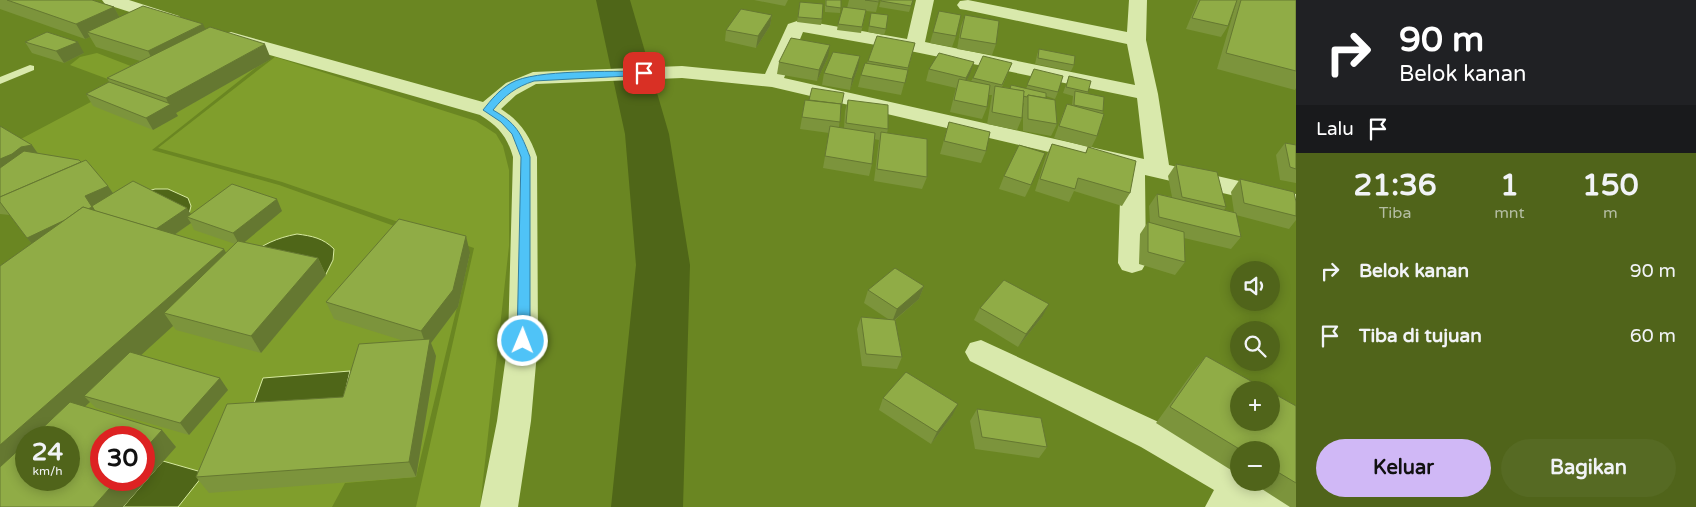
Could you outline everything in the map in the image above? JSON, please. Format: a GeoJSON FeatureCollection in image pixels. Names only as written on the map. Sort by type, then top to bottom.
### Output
{"type":"FeatureCollection","features":[{"type":"Feature","properties":{"kind":"street"},"geometry":{"type":"LineString","coordinates":[[111,0],[202,30],[488,110],[505,120],[516,133],[526,157],[523,341],[514,421],[499,507]]}},
{"type":"Feature","properties":{"kind":"street"},"geometry":{"type":"LineString","coordinates":[[915,46],[923,0]]}},
{"type":"Feature","properties":{"kind":"street"},"geometry":{"type":"LineString","coordinates":[[1138,0],[1136,40],[1147,94],[1158,171]]}},
{"type":"Feature","properties":{"kind":"street"},"geometry":{"type":"LineString","coordinates":[[966,5],[1136,40]]}},
{"type":"Feature","properties":{"kind":"street"},"geometry":{"type":"LineString","coordinates":[[772,81],[795,28],[800,26],[915,46],[1147,94]]}},
{"type":"Feature","properties":{"kind":"street"},"geometry":{"type":"LineString","coordinates":[[488,110],[502,93],[515,84],[533,78],[682,72],[772,81],[1133,166],[1296,202]]}},
{"type":"Feature","properties":{"kind":"street"},"geometry":{"type":"LineString","coordinates":[[1132,263],[1133,166]]}},
{"type":"Feature","properties":{"kind":"street"},"geometry":{"type":"LineString","coordinates":[[981,352],[1153,436],[1230,495],[1277,507]]}},
{"type":"Feature","properties":{"kind":"lane"},"geometry":{"type":"LineString","coordinates":[[0,81],[30,68]]}},
{"type":"Feature","properties":{"kind":"shaded area"},"geometry":{"type":"Polygon","coordinates":[[[210,39],[268,58],[152,150],[279,185],[470,253],[416,477],[345,483],[332,507],[0,507],[0,429],[115,289],[0,150],[210,39]]]}},
{"type":"Feature","properties":{"kind":"shaded area"},"geometry":{"type":"Polygon","coordinates":[[[97,53],[141,70],[113,81],[70,65],[80,57],[97,53]]]}},
{"type":"Feature","properties":{"kind":"shaded area"},"geometry":{"type":"Polygon","coordinates":[[[275,57],[476,121],[496,134],[503,146],[509,170],[509,246],[480,507],[416,507],[474,248],[282,182],[158,148],[275,57]]]}},
{"type":"Feature","properties":{"kind":"shaded area"},"geometry":{"type":"Polygon","coordinates":[[[155,189],[168,189],[188,198],[191,206],[188,218],[141,193],[155,189]]]}},
{"type":"Feature","properties":{"kind":"shaded area"},"geometry":{"type":"Polygon","coordinates":[[[297,234],[317,238],[326,242],[334,249],[333,260],[325,276],[247,258],[270,242],[297,234]]]}},
{"type":"Feature","properties":{"kind":"shaded area"},"geometry":{"type":"Polygon","coordinates":[[[350,371],[340,414],[248,420],[263,378],[350,371]]]}},
{"type":"Feature","properties":{"kind":"shaded area"},"geometry":{"type":"Polygon","coordinates":[[[163,461],[205,473],[178,507],[123,507],[137,491],[155,491],[155,470],[163,461]]]}},
{"type":"Feature","properties":{"kind":"building"},"geometry":{"type":"Polygon","coordinates":[[[7,0],[92,0],[114,7],[76,24],[7,0]]]}},
{"type":"Feature","properties":{"kind":"building"},"geometry":{"type":"Polygon","coordinates":[[[826,0],[841,0],[841,8],[826,6],[826,0]]]}},
{"type":"Feature","properties":{"kind":"building"},"geometry":{"type":"Polygon","coordinates":[[[881,0],[913,0],[911,6],[881,0]]]}},
{"type":"Feature","properties":{"kind":"building"},"geometry":{"type":"Polygon","coordinates":[[[1200,0],[1237,0],[1228,26],[1192,18],[1200,0]]]}},
{"type":"Feature","properties":{"kind":"building"},"geometry":{"type":"Polygon","coordinates":[[[1241,0],[1296,0],[1296,71],[1226,53],[1241,0]]]}},
{"type":"Feature","properties":{"kind":"building"},"geometry":{"type":"Polygon","coordinates":[[[800,2],[823,4],[822,19],[798,17],[800,2]]]}},
{"type":"Feature","properties":{"kind":"building"},"geometry":{"type":"Polygon","coordinates":[[[143,6],[203,24],[148,51],[87,32],[143,6]]]}},
{"type":"Feature","properties":{"kind":"building"},"geometry":{"type":"Polygon","coordinates":[[[843,7],[866,10],[862,27],[838,24],[843,7]]]}},
{"type":"Feature","properties":{"kind":"building"},"geometry":{"type":"Polygon","coordinates":[[[741,9],[772,15],[758,36],[726,30],[741,9]]]}},
{"type":"Feature","properties":{"kind":"building"},"geometry":{"type":"Polygon","coordinates":[[[939,11],[961,15],[956,36],[933,32],[939,11]]]}},
{"type":"Feature","properties":{"kind":"building"},"geometry":{"type":"Polygon","coordinates":[[[871,13],[888,15],[886,29],[869,26],[871,13]]]}},
{"type":"Feature","properties":{"kind":"building"},"geometry":{"type":"Polygon","coordinates":[[[965,15],[999,21],[996,44],[960,38],[965,15]]]}},
{"type":"Feature","properties":{"kind":"building"},"geometry":{"type":"Polygon","coordinates":[[[210,27],[265,44],[166,98],[107,78],[210,27]]]}},
{"type":"Feature","properties":{"kind":"building"},"geometry":{"type":"Polygon","coordinates":[[[47,32],[78,42],[56,51],[25,42],[47,32]]]}},
{"type":"Feature","properties":{"kind":"building"},"geometry":{"type":"Polygon","coordinates":[[[877,36],[915,43],[908,68],[868,61],[877,36]]]}},
{"type":"Feature","properties":{"kind":"building"},"geometry":{"type":"Polygon","coordinates":[[[791,38],[830,45],[819,70],[779,62],[791,38]]]}},
{"type":"Feature","properties":{"kind":"building"},"geometry":{"type":"Polygon","coordinates":[[[1039,49],[1075,56],[1074,65],[1038,58],[1039,49]]]}},
{"type":"Feature","properties":{"kind":"building"},"geometry":{"type":"Polygon","coordinates":[[[833,52],[860,56],[852,79],[824,73],[833,52]]]}},
{"type":"Feature","properties":{"kind":"building"},"geometry":{"type":"Polygon","coordinates":[[[939,53],[974,62],[966,78],[929,69],[939,53]]]}},
{"type":"Feature","properties":{"kind":"building"},"geometry":{"type":"Polygon","coordinates":[[[983,56],[1012,63],[1002,85],[973,78],[983,56]]]}},
{"type":"Feature","properties":{"kind":"building"},"geometry":{"type":"Polygon","coordinates":[[[865,63],[908,70],[905,83],[861,75],[865,63]]]}},
{"type":"Feature","properties":{"kind":"building"},"geometry":{"type":"Polygon","coordinates":[[[1034,69],[1063,76],[1058,92],[1027,85],[1034,69]]]}},
{"type":"Feature","properties":{"kind":"building"},"geometry":{"type":"Polygon","coordinates":[[[1069,76],[1091,81],[1088,92],[1066,87],[1069,76]]]}},
{"type":"Feature","properties":{"kind":"building"},"geometry":{"type":"Polygon","coordinates":[[[959,79],[990,85],[987,107],[954,100],[959,79]]]}},
{"type":"Feature","properties":{"kind":"building"},"geometry":{"type":"Polygon","coordinates":[[[109,82],[171,104],[146,118],[86,94],[109,82]]]}},
{"type":"Feature","properties":{"kind":"building"},"geometry":{"type":"Polygon","coordinates":[[[1011,85],[1046,93],[1046,98],[1023,96],[1024,91],[1010,89],[1011,85]]]}},
{"type":"Feature","properties":{"kind":"building"},"geometry":{"type":"Polygon","coordinates":[[[995,86],[1024,91],[1022,118],[992,112],[995,86]]]}},
{"type":"Feature","properties":{"kind":"building"},"geometry":{"type":"Polygon","coordinates":[[[812,88],[844,93],[841,108],[841,104],[809,100],[812,88]]]}},
{"type":"Feature","properties":{"kind":"building"},"geometry":{"type":"Polygon","coordinates":[[[1075,91],[1104,97],[1103,111],[1074,105],[1075,91]]]}},
{"type":"Feature","properties":{"kind":"building"},"geometry":{"type":"Polygon","coordinates":[[[1028,95],[1055,100],[1057,124],[1028,119],[1028,95]]]}},
{"type":"Feature","properties":{"kind":"building"},"geometry":{"type":"Polygon","coordinates":[[[805,100],[841,104],[840,122],[802,117],[805,100]]]}},
{"type":"Feature","properties":{"kind":"building"},"geometry":{"type":"Polygon","coordinates":[[[848,100],[888,105],[888,129],[846,123],[848,100]]]}},
{"type":"Feature","properties":{"kind":"building"},"geometry":{"type":"Polygon","coordinates":[[[1067,104],[1104,114],[1097,136],[1059,126],[1067,104]]]}},
{"type":"Feature","properties":{"kind":"building"},"geometry":{"type":"Polygon","coordinates":[[[949,122],[990,132],[986,151],[944,141],[949,122]]]}},
{"type":"Feature","properties":{"kind":"building"},"geometry":{"type":"Polygon","coordinates":[[[0,126],[32,145],[21,147],[12,154],[0,159],[0,126]]]}},
{"type":"Feature","properties":{"kind":"building"},"geometry":{"type":"Polygon","coordinates":[[[830,126],[875,133],[872,164],[825,156],[830,126]]]}},
{"type":"Feature","properties":{"kind":"building"},"geometry":{"type":"Polygon","coordinates":[[[881,132],[927,139],[927,177],[877,169],[881,132]]]}},
{"type":"Feature","properties":{"kind":"building"},"geometry":{"type":"Polygon","coordinates":[[[1285,143],[1296,145],[1296,169],[1290,167],[1285,143]]]}},
{"type":"Feature","properties":{"kind":"building"},"geometry":{"type":"Polygon","coordinates":[[[1052,144],[1086,153],[1088,147],[1136,161],[1130,193],[1078,178],[1075,189],[1040,179],[1052,144]]]}},
{"type":"Feature","properties":{"kind":"building"},"geometry":{"type":"Polygon","coordinates":[[[1019,145],[1045,153],[1031,185],[1004,176],[1019,145]]]}},
{"type":"Feature","properties":{"kind":"building"},"geometry":{"type":"Polygon","coordinates":[[[24,151],[79,160],[81,162],[0,197],[0,168],[24,151]]]}},
{"type":"Feature","properties":{"kind":"building"},"geometry":{"type":"Polygon","coordinates":[[[86,160],[108,186],[85,196],[92,207],[88,209],[83,207],[65,220],[27,238],[0,202],[0,197],[86,160]]]}},
{"type":"Feature","properties":{"kind":"building"},"geometry":{"type":"Polygon","coordinates":[[[1176,164],[1217,172],[1226,207],[1182,197],[1176,164]]]}},
{"type":"Feature","properties":{"kind":"building"},"geometry":{"type":"Polygon","coordinates":[[[1240,179],[1294,192],[1296,216],[1244,203],[1240,179]]]}},
{"type":"Feature","properties":{"kind":"building"},"geometry":{"type":"Polygon","coordinates":[[[133,181],[187,208],[156,229],[95,211],[92,206],[133,181]]]}},
{"type":"Feature","properties":{"kind":"building"},"geometry":{"type":"Polygon","coordinates":[[[232,184],[277,199],[233,233],[187,217],[232,184]]]}},
{"type":"Feature","properties":{"kind":"building"},"geometry":{"type":"Polygon","coordinates":[[[1157,194],[1236,213],[1241,237],[1159,217],[1157,194]]]}},
{"type":"Feature","properties":{"kind":"building"},"geometry":{"type":"Polygon","coordinates":[[[83,207],[224,249],[22,426],[15,426],[15,432],[0,445],[0,266],[83,207]]]}},
{"type":"Feature","properties":{"kind":"building"},"geometry":{"type":"Polygon","coordinates":[[[399,219],[466,236],[453,290],[421,331],[326,302],[399,219]]]}},
{"type":"Feature","properties":{"kind":"building"},"geometry":{"type":"Polygon","coordinates":[[[1148,222],[1184,232],[1185,262],[1148,252],[1148,222]]]}},
{"type":"Feature","properties":{"kind":"building"},"geometry":{"type":"Polygon","coordinates":[[[238,241],[318,258],[251,336],[164,313],[238,241]]]}},
{"type":"Feature","properties":{"kind":"building"},"geometry":{"type":"Polygon","coordinates":[[[895,268],[924,286],[897,309],[868,290],[895,268]]]}},
{"type":"Feature","properties":{"kind":"building"},"geometry":{"type":"Polygon","coordinates":[[[1004,280],[1049,304],[1026,334],[980,308],[1004,280]]]}},
{"type":"Feature","properties":{"kind":"building"},"geometry":{"type":"Polygon","coordinates":[[[861,317],[895,320],[902,357],[866,354],[861,317]]]}},
{"type":"Feature","properties":{"kind":"building"},"geometry":{"type":"Polygon","coordinates":[[[430,339],[409,462],[196,477],[227,404],[343,397],[359,344],[430,339]]]}},
{"type":"Feature","properties":{"kind":"building"},"geometry":{"type":"Polygon","coordinates":[[[130,352],[220,378],[180,423],[84,396],[130,352]]]}},
{"type":"Feature","properties":{"kind":"building"},"geometry":{"type":"Polygon","coordinates":[[[1206,356],[1251,381],[1230,381],[1230,431],[1280,431],[1280,397],[1296,406],[1296,483],[1280,473],[1280,441],[1230,441],[1230,443],[1170,407],[1206,356]]]}},
{"type":"Feature","properties":{"kind":"building"},"geometry":{"type":"Polygon","coordinates":[[[906,372],[958,404],[937,432],[883,398],[906,372]]]}},
{"type":"Feature","properties":{"kind":"building"},"geometry":{"type":"Polygon","coordinates":[[[70,402],[149,426],[90,426],[90,491],[107,491],[93,507],[0,507],[0,467],[15,453],[15,491],[80,491],[80,426],[45,426],[70,402]]]}},
{"type":"Feature","properties":{"kind":"building"},"geometry":{"type":"Polygon","coordinates":[[[977,409],[1041,418],[1047,447],[982,437],[977,409]]]}},
{"type":"Feature","properties":{"kind":"building"},"geometry":{"type":"Polygon","coordinates":[[[155,428],[162,430],[155,438],[155,428]]]}},
{"type":"Feature","properties":{"kind":"waterway"},"geometry":{"type":"LineString","coordinates":[[613,0],[647,134],[663,265],[647,507]]}},
{"type":"Feature","properties":{"kind":"route"},"geometry":{"type":"LineString","coordinates":[[523,341],[526,157],[516,133],[505,120],[488,110],[502,93],[515,84],[533,78],[644,73]]}}]}
